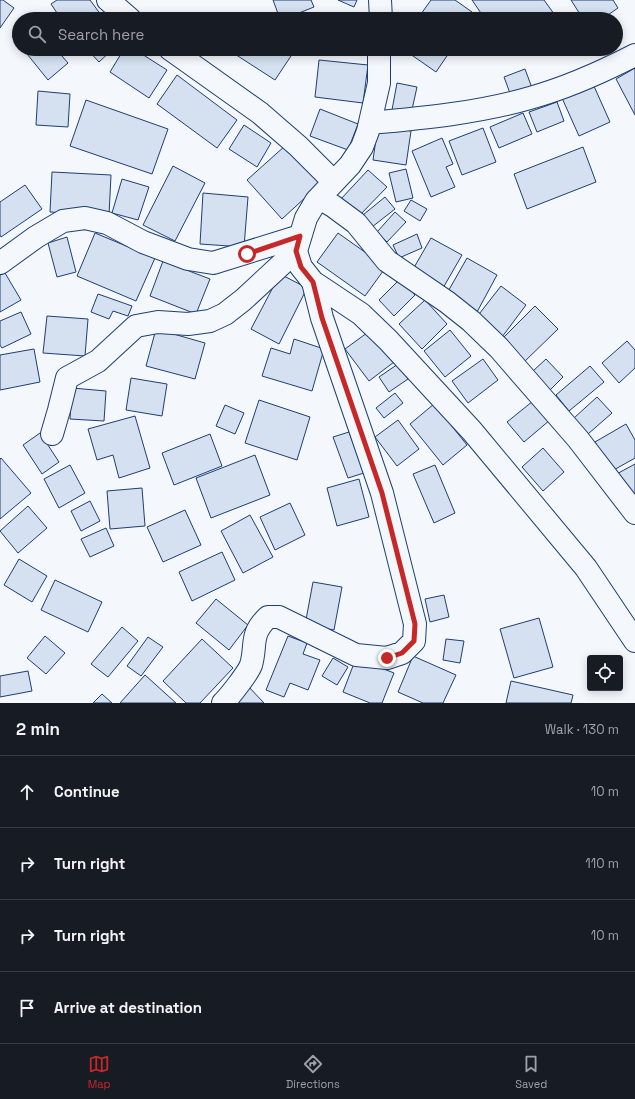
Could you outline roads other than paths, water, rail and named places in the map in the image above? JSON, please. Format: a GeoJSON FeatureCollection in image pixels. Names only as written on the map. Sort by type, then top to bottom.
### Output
{"type":"FeatureCollection","features":[{"type":"Feature","properties":{"kind":"street"},"geometry":{"type":"LineString","coordinates":[[108,0],[122,12]]}},
{"type":"Feature","properties":{"kind":"street"},"geometry":{"type":"LineString","coordinates":[[380,0],[381,12]]}},
{"type":"Feature","properties":{"kind":"street"},"geometry":{"type":"LineString","coordinates":[[370,123],[432,118],[531,98],[599,73],[635,55]]}},
{"type":"Feature","properties":{"kind":"street"},"geometry":{"type":"LineString","coordinates":[[180,56],[260,113],[298,146],[333,181]]}},
{"type":"Feature","properties":{"kind":"street"},"geometry":{"type":"LineString","coordinates":[[379,56],[378,83],[370,123],[362,147],[350,165],[333,181],[319,198],[306,218],[298,244],[301,267],[313,282],[361,314],[388,340],[472,430],[586,568],[635,641]]}},
{"type":"Feature","properties":{"kind":"street"},"geometry":{"type":"LineString","coordinates":[[319,198],[333,206],[356,223],[387,261],[447,302],[471,321],[499,348],[578,439],[635,513]]}},
{"type":"Feature","properties":{"kind":"street"},"geometry":{"type":"LineString","coordinates":[[0,263],[36,237],[63,221],[85,218],[107,223],[143,242],[188,259],[212,263],[247,254],[298,244]]}},
{"type":"Feature","properties":{"kind":"street"},"geometry":{"type":"LineString","coordinates":[[52,434],[60,410],[67,378],[98,361],[136,326],[158,322],[188,324],[210,321],[225,314],[243,300],[298,244]]}},
{"type":"Feature","properties":{"kind":"street"},"geometry":{"type":"LineString","coordinates":[[223,703],[230,696],[251,666],[255,636],[259,625],[268,617],[279,617],[356,655],[387,658],[402,653],[414,641],[415,624],[382,493],[322,318],[313,282]]}}]}
